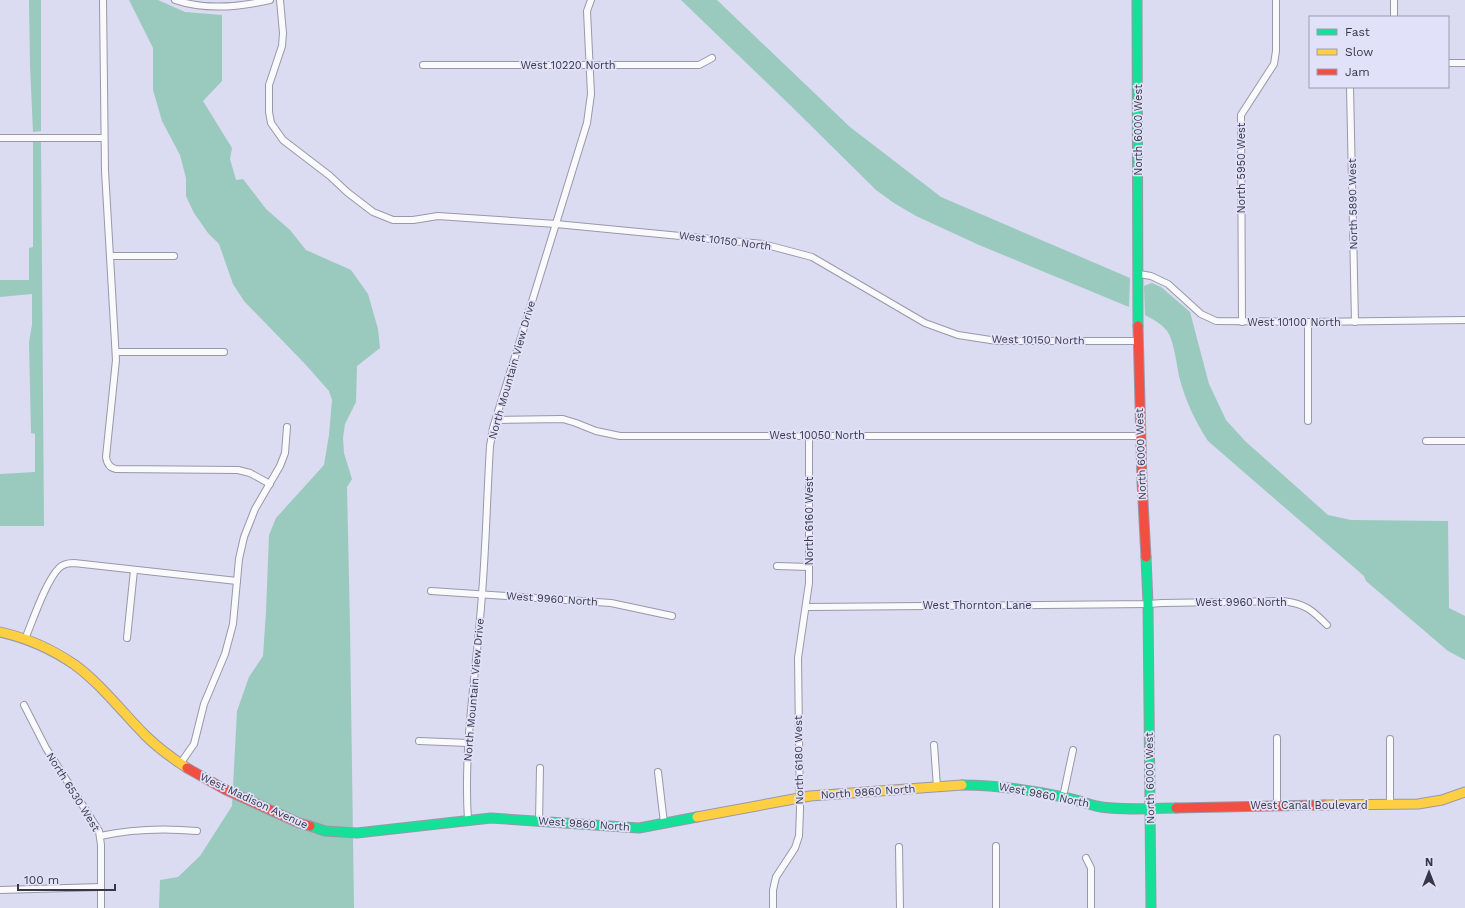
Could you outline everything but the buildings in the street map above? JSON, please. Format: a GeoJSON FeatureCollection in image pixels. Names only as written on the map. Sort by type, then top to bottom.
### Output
{"type":"FeatureCollection","features":[{"type":"Feature","properties":{"kind":"street"},"geometry":{"type":"LineString","coordinates":[[103,0],[104,138],[116,352],[116,371],[106,457],[107,463],[111,467],[119,470],[232,469],[250,473],[270,484]]}},
{"type":"Feature","properties":{"kind":"street"},"geometry":{"type":"LineString","coordinates":[[175,0],[194,5],[211,6],[245,4],[270,0]]}},
{"type":"Feature","properties":{"kind":"street","name":"West 10150 North"},"geometry":{"type":"LineString","coordinates":[[280,0],[283,33],[282,46],[270,85],[269,112],[272,123],[283,140],[330,176],[347,192],[373,212],[392,220],[413,220],[438,216],[556,224],[763,244],[812,257],[925,323],[958,335],[997,341],[1138,341]]}},
{"type":"Feature","properties":{"kind":"street","name":"North Mountain View Drive"},"geometry":{"type":"LineString","coordinates":[[468,820],[466,792],[468,744],[482,594],[490,446],[493,428],[497,420],[587,123],[592,94],[587,11],[591,0]]}},
{"type":"Feature","properties":{"kind":"street","name":"North 6000 West"},"geometry":{"type":"LineString","coordinates":[[1138,0],[1138,341],[1140,436],[1148,604],[1151,908]]}},
{"type":"Feature","properties":{"kind":"street","name":"North 5950 West"},"geometry":{"type":"LineString","coordinates":[[1242,322],[1241,115],[1274,64],[1276,51],[1276,0]]}},
{"type":"Feature","properties":{"kind":"street"},"geometry":{"type":"LineString","coordinates":[[1394,0],[1394,16]]}},
{"type":"Feature","properties":{"kind":"street","name":"West 10220 North"},"geometry":{"type":"LineString","coordinates":[[423,65],[699,65],[712,58]]}},
{"type":"Feature","properties":{"kind":"street"},"geometry":{"type":"LineString","coordinates":[[1449,63],[1465,63]]}},
{"type":"Feature","properties":{"kind":"street","name":"North 5890 West"},"geometry":{"type":"LineString","coordinates":[[1350,88],[1355,322]]}},
{"type":"Feature","properties":{"kind":"street"},"geometry":{"type":"LineString","coordinates":[[0,138],[104,138]]}},
{"type":"Feature","properties":{"kind":"street"},"geometry":{"type":"LineString","coordinates":[[110,256],[174,256]]}},
{"type":"Feature","properties":{"kind":"street","name":"West 10100 North"},"geometry":{"type":"LineString","coordinates":[[1139,274],[1152,276],[1168,284],[1201,314],[1216,321],[1355,322],[1465,320]]}},
{"type":"Feature","properties":{"kind":"street"},"geometry":{"type":"LineString","coordinates":[[1308,322],[1308,421]]}},
{"type":"Feature","properties":{"kind":"street"},"geometry":{"type":"LineString","coordinates":[[116,352],[224,352]]}},
{"type":"Feature","properties":{"kind":"street","name":"West 10050 North"},"geometry":{"type":"LineString","coordinates":[[497,420],[563,419],[596,431],[620,436],[1140,436]]}},
{"type":"Feature","properties":{"kind":"street"},"geometry":{"type":"LineString","coordinates":[[180,764],[194,744],[204,704],[225,654],[233,624],[238,559],[244,537],[251,517],[283,459],[287,427]]}},
{"type":"Feature","properties":{"kind":"street","name":"North 6160 West"},"geometry":{"type":"LineString","coordinates":[[807,607],[809,567],[809,435]]}},
{"type":"Feature","properties":{"kind":"street"},"geometry":{"type":"LineString","coordinates":[[1426,441],[1465,441]]}},
{"type":"Feature","properties":{"kind":"street"},"geometry":{"type":"LineString","coordinates":[[25,639],[46,590],[57,571],[63,565],[74,563],[237,581]]}},
{"type":"Feature","properties":{"kind":"street"},"geometry":{"type":"LineString","coordinates":[[777,566],[809,567]]}},
{"type":"Feature","properties":{"kind":"street"},"geometry":{"type":"LineString","coordinates":[[127,638],[134,570]]}},
{"type":"Feature","properties":{"kind":"street","name":"West 9960 North"},"geometry":{"type":"LineString","coordinates":[[431,591],[611,603],[672,616]]}},
{"type":"Feature","properties":{"kind":"street","name":"West 9960 North"},"geometry":{"type":"LineString","coordinates":[[1148,604],[1284,601],[1297,603],[1312,610],[1327,625]]}},
{"type":"Feature","properties":{"kind":"street","name":"West Thornton Lane"},"geometry":{"type":"LineString","coordinates":[[807,607],[1148,604]]}},
{"type":"Feature","properties":{"kind":"street","name":"North 6180 West"},"geometry":{"type":"LineString","coordinates":[[773,908],[772,890],[776,877],[794,848],[799,836],[800,798],[798,658],[799,643],[807,607]]}},
{"type":"Feature","properties":{"kind":"street","name":"West Madison Avenue"},"geometry":{"type":"LineString","coordinates":[[0,632],[25,639],[56,653],[85,673],[147,737],[180,764],[212,783],[307,826],[334,833],[366,832]]}},
{"type":"Feature","properties":{"kind":"street","name":"North 6530 West"},"geometry":{"type":"LineString","coordinates":[[24,705],[46,748],[96,825],[100,836],[101,908]]}},
{"type":"Feature","properties":{"kind":"street"},"geometry":{"type":"LineString","coordinates":[[1277,738],[1277,805]]}},
{"type":"Feature","properties":{"kind":"street"},"geometry":{"type":"LineString","coordinates":[[1390,739],[1390,805]]}},
{"type":"Feature","properties":{"kind":"street"},"geometry":{"type":"LineString","coordinates":[[419,741],[468,744]]}},
{"type":"Feature","properties":{"kind":"street"},"geometry":{"type":"LineString","coordinates":[[934,745],[937,787]]}},
{"type":"Feature","properties":{"kind":"street"},"geometry":{"type":"LineString","coordinates":[[1063,797],[1073,750]]}},
{"type":"Feature","properties":{"kind":"street"},"geometry":{"type":"LineString","coordinates":[[538,821],[540,768]]}},
{"type":"Feature","properties":{"kind":"street"},"geometry":{"type":"LineString","coordinates":[[658,772],[664,823]]}},
{"type":"Feature","properties":{"kind":"street","name":"West 9860 North"},"geometry":{"type":"LineString","coordinates":[[937,787],[985,785],[1063,797],[1097,806],[1151,808]]}},
{"type":"Feature","properties":{"kind":"street","name":"North 9860 North"},"geometry":{"type":"LineString","coordinates":[[800,798],[841,793],[937,787]]}},
{"type":"Feature","properties":{"kind":"street","name":"West Canal Boulevard"},"geometry":{"type":"LineString","coordinates":[[1151,808],[1277,805],[1390,805],[1442,800],[1465,792]]}},
{"type":"Feature","properties":{"kind":"street","name":"West 9860 North"},"geometry":{"type":"LineString","coordinates":[[366,832],[491,818],[639,828],[800,798]]}},
{"type":"Feature","properties":{"kind":"street"},"geometry":{"type":"LineString","coordinates":[[100,836],[148,829],[197,831]]}},
{"type":"Feature","properties":{"kind":"street"},"geometry":{"type":"LineString","coordinates":[[996,846],[996,908]]}},
{"type":"Feature","properties":{"kind":"street"},"geometry":{"type":"LineString","coordinates":[[899,847],[900,908]]}},
{"type":"Feature","properties":{"kind":"street"},"geometry":{"type":"LineString","coordinates":[[1086,858],[1091,868],[1091,908]]}},
{"type":"Feature","properties":{"kind":"street"},"geometry":{"type":"LineString","coordinates":[[0,890],[101,887]]}},
{"type":"Feature","properties":{"kind":"green space"},"geometry":{"type":"Polygon","coordinates":[[[29,0],[41,0],[41,131],[33,132],[30,65],[29,0]]]}},
{"type":"Feature","properties":{"kind":"green space"},"geometry":{"type":"Polygon","coordinates":[[[129,0],[158,0],[185,12],[222,15],[222,81],[203,101],[232,148],[230,159],[236,180],[243,179],[266,209],[290,230],[306,250],[351,270],[368,294],[378,329],[380,348],[357,366],[356,402],[345,424],[343,438],[344,453],[352,479],[347,487],[354,908],[159,908],[160,880],[178,877],[200,856],[232,806],[237,711],[249,677],[263,656],[269,535],[276,518],[324,465],[329,435],[332,400],[329,391],[306,365],[244,301],[233,284],[219,244],[208,233],[194,213],[186,196],[186,178],[180,155],[162,121],[153,90],[153,48],[129,0]]]}},
{"type":"Feature","properties":{"kind":"green space"},"geometry":{"type":"Polygon","coordinates":[[[681,0],[717,0],[850,127],[941,197],[1130,278],[1129,307],[979,245],[916,216],[894,203],[876,190],[681,0]]]}},
{"type":"Feature","properties":{"kind":"green space"},"geometry":{"type":"Polygon","coordinates":[[[33,140],[41,140],[44,526],[0,526],[0,474],[35,472],[35,434],[31,433],[29,342],[32,325],[32,294],[0,297],[0,280],[29,280],[29,248],[33,247],[33,140]]]}},
{"type":"Feature","properties":{"kind":"green space"},"geometry":{"type":"Polygon","coordinates":[[[1152,283],[1161,287],[1190,312],[1209,384],[1226,420],[1245,441],[1328,515],[1351,520],[1448,521],[1449,608],[1465,616],[1465,660],[1448,651],[1366,581],[1364,576],[1208,441],[1187,402],[1169,334],[1162,325],[1145,315],[1144,286],[1152,283]]]}},
{"type":"Feature","properties":{"kind":"traffic: fast"},"geometry":{"type":"LineString","coordinates":[[1137,0],[1138,326]]}},
{"type":"Feature","properties":{"kind":"traffic: fast"},"geometry":{"type":"LineString","coordinates":[[1146,557],[1148,604],[1151,908]]}},
{"type":"Feature","properties":{"kind":"traffic: fast"},"geometry":{"type":"LineString","coordinates":[[962,785],[1026,790],[1106,808],[1176,808]]}},
{"type":"Feature","properties":{"kind":"traffic: fast"},"geometry":{"type":"LineString","coordinates":[[310,826],[325,831],[357,833],[491,818],[639,828],[697,817]]}},
{"type":"Feature","properties":{"kind":"traffic: slow"},"geometry":{"type":"LineString","coordinates":[[0,632],[20,637],[39,645],[75,665],[103,690],[137,727],[165,753],[187,768]]}},
{"type":"Feature","properties":{"kind":"traffic: slow"},"geometry":{"type":"LineString","coordinates":[[697,817],[810,796],[962,785]]}},
{"type":"Feature","properties":{"kind":"traffic: slow"},"geometry":{"type":"LineString","coordinates":[[1324,805],[1418,804],[1442,800],[1465,792]]}},
{"type":"Feature","properties":{"kind":"traffic: jam"},"geometry":{"type":"LineString","coordinates":[[1138,326],[1142,482],[1146,557]]}},
{"type":"Feature","properties":{"kind":"traffic: jam"},"geometry":{"type":"LineString","coordinates":[[187,768],[226,790],[299,823],[310,826]]}},
{"type":"Feature","properties":{"kind":"traffic: jam"},"geometry":{"type":"LineString","coordinates":[[1176,808],[1324,805]]}}]}
